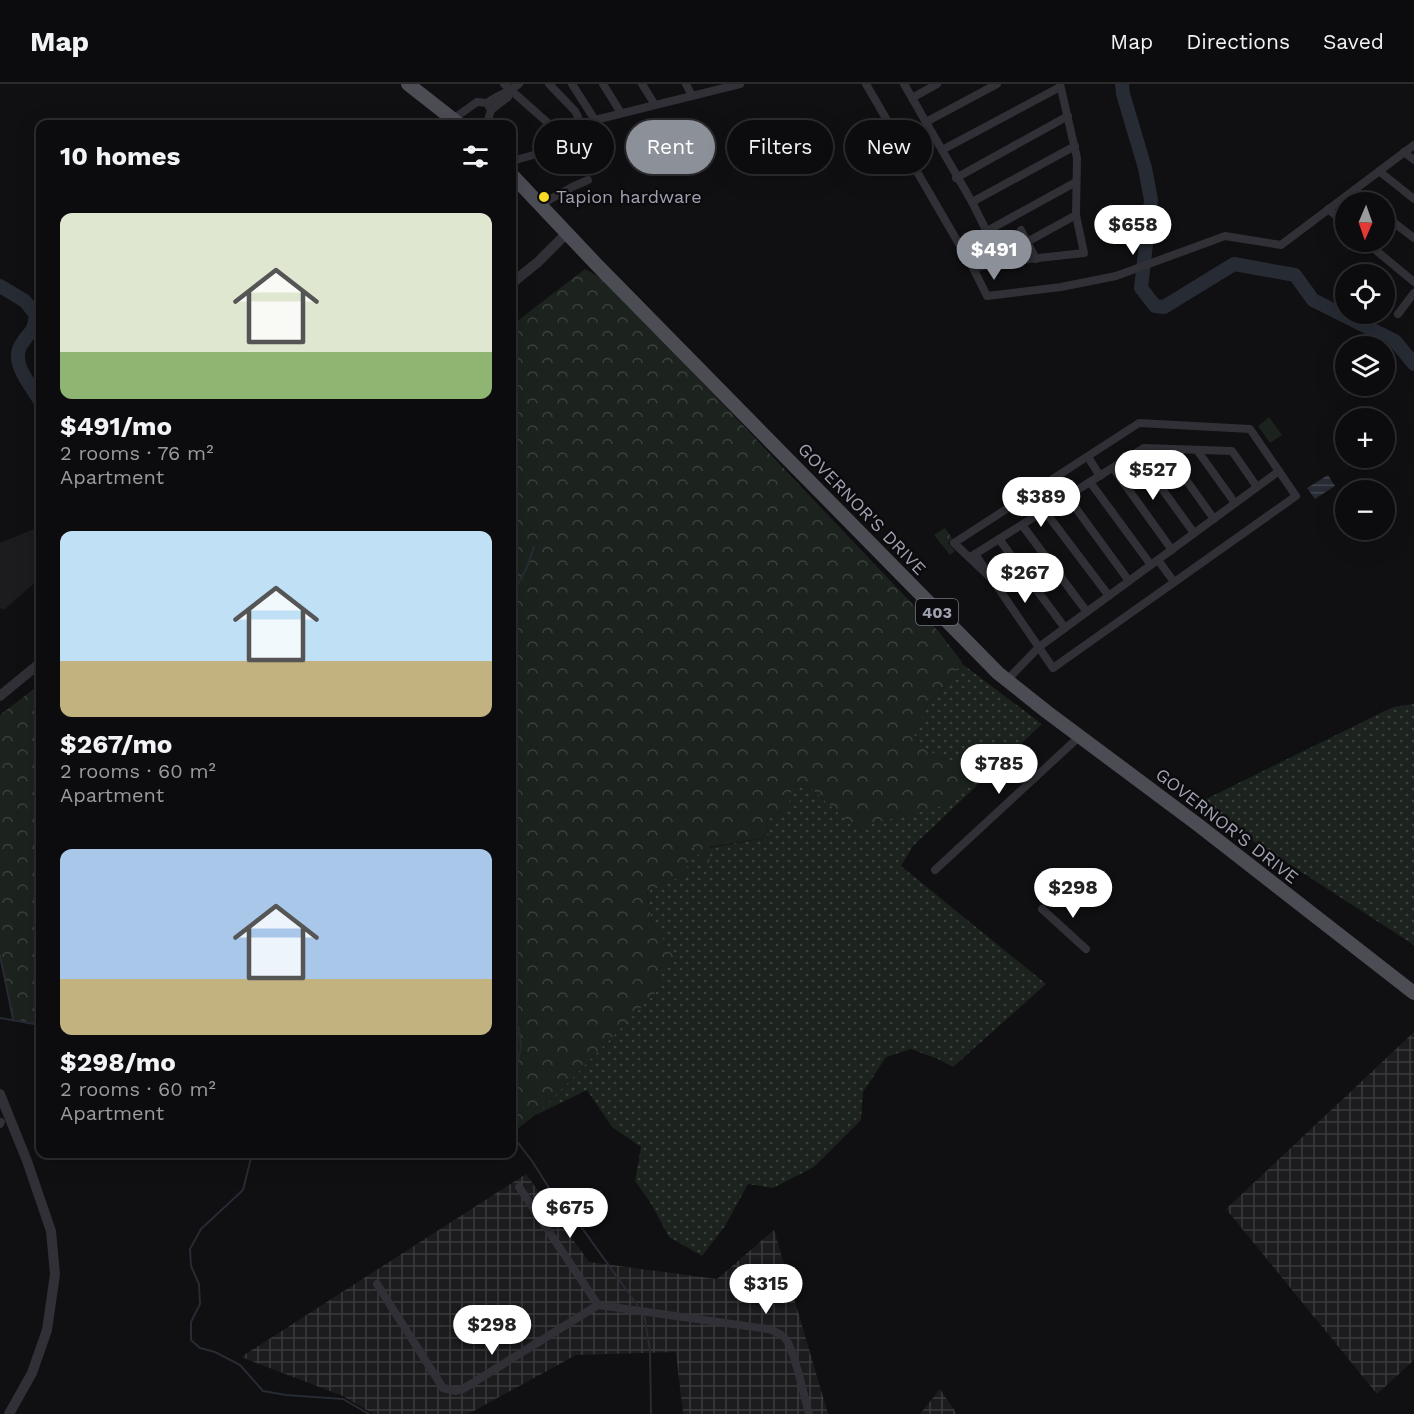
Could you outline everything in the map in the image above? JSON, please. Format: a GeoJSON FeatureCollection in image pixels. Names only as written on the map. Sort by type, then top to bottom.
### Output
{"type":"FeatureCollection","features":[{"type":"Feature","properties":{"kind":"main road"},"geometry":{"type":"LineString","coordinates":[[408,84],[453,120]]}},
{"type":"Feature","properties":{"kind":"main road","name":"GOVERNOR'S DRIVE"},"geometry":{"type":"LineString","coordinates":[[516,179],[970,646],[1007,680],[1414,993]]}},
{"type":"Feature","properties":{"kind":"street"},"geometry":{"type":"LineString","coordinates":[[507,87],[519,84]]}},
{"type":"Feature","properties":{"kind":"street"},"geometry":{"type":"LineString","coordinates":[[516,160],[569,146],[578,117],[549,84]]}},
{"type":"Feature","properties":{"kind":"street"},"geometry":{"type":"LineString","coordinates":[[572,84],[596,120],[740,84]]}},
{"type":"Feature","properties":{"kind":"street"},"geometry":{"type":"LineString","coordinates":[[603,84],[621,114]]}},
{"type":"Feature","properties":{"kind":"street"},"geometry":{"type":"LineString","coordinates":[[642,84],[655,105]]}},
{"type":"Feature","properties":{"kind":"street"},"geometry":{"type":"LineString","coordinates":[[686,84],[692,96]]}},
{"type":"Feature","properties":{"kind":"street"},"geometry":{"type":"LineString","coordinates":[[866,84],[987,296],[1061,287],[1116,276],[1225,236],[1281,245],[1414,145]]}},
{"type":"Feature","properties":{"kind":"street"},"geometry":{"type":"LineString","coordinates":[[904,84],[925,120]]}},
{"type":"Feature","properties":{"kind":"street"},"geometry":{"type":"LineString","coordinates":[[912,98],[937,84]]}},
{"type":"Feature","properties":{"kind":"street"},"geometry":{"type":"LineString","coordinates":[[930,120],[997,84]]}},
{"type":"Feature","properties":{"kind":"street"},"geometry":{"type":"LineString","coordinates":[[942,150],[1060,85],[1077,158],[1076,216],[1084,253],[1002,262],[973,268]]}},
{"type":"Feature","properties":{"kind":"street"},"geometry":{"type":"LineString","coordinates":[[458,120],[477,102],[489,106],[508,97],[507,87]]}},
{"type":"Feature","properties":{"kind":"street"},"geometry":{"type":"LineString","coordinates":[[507,87],[545,120]]}},
{"type":"Feature","properties":{"kind":"street"},"geometry":{"type":"LineString","coordinates":[[487,120],[489,106]]}},
{"type":"Feature","properties":{"kind":"street"},"geometry":{"type":"LineString","coordinates":[[956,178],[1068,116]]}},
{"type":"Feature","properties":{"kind":"street"},"geometry":{"type":"LineString","coordinates":[[932,132],[956,178],[972,202],[1002,262]]}},
{"type":"Feature","properties":{"kind":"street"},"geometry":{"type":"LineString","coordinates":[[972,202],[1075,146]]}},
{"type":"Feature","properties":{"kind":"street"},"geometry":{"type":"LineString","coordinates":[[1404,152],[1414,160]]}},
{"type":"Feature","properties":{"kind":"street"},"geometry":{"type":"LineString","coordinates":[[1379,171],[1414,199]]}},
{"type":"Feature","properties":{"kind":"street"},"geometry":{"type":"LineString","coordinates":[[540,205],[588,180]]}},
{"type":"Feature","properties":{"kind":"street"},"geometry":{"type":"LineString","coordinates":[[987,231],[1076,182]]}},
{"type":"Feature","properties":{"kind":"street"},"geometry":{"type":"LineString","coordinates":[[1328,209],[1335,215]]}},
{"type":"Feature","properties":{"kind":"street"},"geometry":{"type":"LineString","coordinates":[[1027,242],[1076,216]]}},
{"type":"Feature","properties":{"kind":"street"},"geometry":{"type":"LineString","coordinates":[[1395,223],[1414,238]]}},
{"type":"Feature","properties":{"kind":"street"},"geometry":{"type":"LineString","coordinates":[[1021,230],[1036,259]]}},
{"type":"Feature","properties":{"kind":"street"},"geometry":{"type":"LineString","coordinates":[[516,280],[570,236]]}},
{"type":"Feature","properties":{"kind":"street"},"geometry":{"type":"LineString","coordinates":[[1378,252],[1414,282]]}},
{"type":"Feature","properties":{"kind":"street"},"geometry":{"type":"LineString","coordinates":[[1398,314],[1414,293]]}},
{"type":"Feature","properties":{"kind":"street"},"geometry":{"type":"LineString","coordinates":[[1139,423],[1250,429],[1296,496],[1053,668],[993,580],[972,556],[954,543],[1088,457],[1139,423]]}},
{"type":"Feature","properties":{"kind":"street"},"geometry":{"type":"LineString","coordinates":[[972,556],[1144,448],[1232,451],[1257,486]]}},
{"type":"Feature","properties":{"kind":"street"},"geometry":{"type":"LineString","coordinates":[[1164,449],[1214,519]]}},
{"type":"Feature","properties":{"kind":"street"},"geometry":{"type":"LineString","coordinates":[[1197,450],[1235,503]]}},
{"type":"Feature","properties":{"kind":"street"},"geometry":{"type":"LineString","coordinates":[[1136,453],[1194,533]]}},
{"type":"Feature","properties":{"kind":"street"},"geometry":{"type":"LineString","coordinates":[[1088,457],[1100,476]]}},
{"type":"Feature","properties":{"kind":"street"},"geometry":{"type":"LineString","coordinates":[[1113,468],[1172,550]]}},
{"type":"Feature","properties":{"kind":"street"},"geometry":{"type":"LineString","coordinates":[[1007,680],[1039,647],[1279,471]]}},
{"type":"Feature","properties":{"kind":"street"},"geometry":{"type":"LineString","coordinates":[[1090,482],[1154,563],[1174,582]]}},
{"type":"Feature","properties":{"kind":"street"},"geometry":{"type":"LineString","coordinates":[[1067,496],[1130,581]]}},
{"type":"Feature","properties":{"kind":"street"},"geometry":{"type":"LineString","coordinates":[[1044,510],[1109,596]]}},
{"type":"Feature","properties":{"kind":"street"},"geometry":{"type":"LineString","coordinates":[[1022,525],[1087,612]]}},
{"type":"Feature","properties":{"kind":"street"},"geometry":{"type":"LineString","coordinates":[[999,539],[1065,628]]}},
{"type":"Feature","properties":{"kind":"street"},"geometry":{"type":"LineString","coordinates":[[0,696],[36,666]]}},
{"type":"Feature","properties":{"kind":"street"},"geometry":{"type":"LineString","coordinates":[[935,870],[1080,736]]}},
{"type":"Feature","properties":{"kind":"street"},"geometry":{"type":"LineString","coordinates":[[1042,909],[1086,949]]}},
{"type":"Feature","properties":{"kind":"street"},"geometry":{"type":"LineString","coordinates":[[0,1094],[27,1161],[51,1231],[55,1274],[47,1330],[32,1373],[9,1414]]}},
{"type":"Feature","properties":{"kind":"street"},"geometry":{"type":"LineString","coordinates":[[519,1187],[598,1305]]}},
{"type":"Feature","properties":{"kind":"street"},"geometry":{"type":"LineString","coordinates":[[377,1284],[443,1388],[456,1391],[464,1389],[598,1305],[768,1329],[779,1333],[787,1341],[809,1414]]}},
{"type":"Feature","properties":{"kind":"shaded area"},"geometry":{"type":"Polygon","coordinates":[[[1328,475],[1335,486],[1315,499],[1307,488],[1328,475]]]}},
{"type":"Feature","properties":{"kind":"shaded area"},"geometry":{"type":"Polygon","coordinates":[[[36,528],[36,582],[4,610],[0,608],[0,543],[36,528]]]}},
{"type":"Feature","properties":{"kind":"shaded area"},"geometry":{"type":"Polygon","coordinates":[[[1414,1032],[1414,1360],[1377,1394],[1226,1209],[1414,1032]]]}},
{"type":"Feature","properties":{"kind":"shaded area"},"geometry":{"type":"Polygon","coordinates":[[[526,1174],[589,1262],[717,1279],[774,1230],[828,1414],[683,1414],[676,1352],[576,1355],[468,1414],[373,1414],[343,1396],[241,1357],[526,1174]]]}},
{"type":"Feature","properties":{"kind":"shaded area"},"geometry":{"type":"Polygon","coordinates":[[[940,1389],[957,1414],[920,1414],[940,1389]]]}},
{"type":"Feature","properties":{"kind":"green space"},"geometry":{"type":"Polygon","coordinates":[[[585,269],[606,281],[939,632],[962,662],[944,687],[926,706],[914,735],[925,749],[951,763],[980,758],[980,776],[947,805],[855,828],[811,788],[792,786],[788,810],[778,817],[766,819],[769,837],[710,847],[709,869],[690,843],[687,871],[667,885],[647,891],[651,920],[677,961],[659,969],[658,990],[539,1112],[516,1130],[516,322],[585,269]]]}},
{"type":"Feature","properties":{"kind":"green space"},"geometry":{"type":"Polygon","coordinates":[[[1269,417],[1282,435],[1270,443],[1258,426],[1269,417]]]}},
{"type":"Feature","properties":{"kind":"green space"},"geometry":{"type":"Polygon","coordinates":[[[945,528],[953,540],[948,543],[955,551],[950,555],[934,535],[945,528]]]}},
{"type":"Feature","properties":{"kind":"green space"},"geometry":{"type":"Polygon","coordinates":[[[961,663],[1042,724],[913,846],[901,866],[1046,984],[953,1067],[911,1049],[886,1057],[863,1092],[861,1120],[814,1167],[773,1188],[748,1184],[725,1226],[702,1256],[669,1237],[650,1202],[635,1181],[641,1147],[612,1127],[587,1090],[536,1115],[658,990],[659,969],[676,961],[651,920],[647,891],[690,842],[709,868],[709,848],[769,837],[766,818],[778,817],[792,786],[811,788],[855,828],[980,759],[951,763],[925,749],[914,735],[926,706],[944,687],[961,663]]]}},
{"type":"Feature","properties":{"kind":"green space"},"geometry":{"type":"Polygon","coordinates":[[[36,687],[36,1024],[13,1019],[0,960],[0,715],[36,687]]]}},
{"type":"Feature","properties":{"kind":"green space"},"geometry":{"type":"Polygon","coordinates":[[[1414,704],[1414,945],[1196,804],[1393,707],[1414,704]]]}},
{"type":"Feature","properties":{"kind":"waterway"},"geometry":{"type":"LineString","coordinates":[[1122,84],[1145,168],[1151,200],[1141,288],[1155,306],[1164,307],[1234,264],[1295,275],[1313,300],[1395,341],[1414,364]]}},
{"type":"Feature","properties":{"kind":"waterway"},"geometry":{"type":"LineString","coordinates":[[0,286],[25,301],[36,315]]}},
{"type":"Feature","properties":{"kind":"waterway"},"geometry":{"type":"LineString","coordinates":[[36,315],[32,329],[18,352],[23,374],[36,395]]}},
{"type":"Feature","properties":{"kind":"waterway"},"geometry":{"type":"LineString","coordinates":[[516,588],[534,547]]}},
{"type":"Feature","properties":{"kind":"waterway"},"geometry":{"type":"LineString","coordinates":[[0,955],[13,1019]]}},
{"type":"Feature","properties":{"kind":"waterway"},"geometry":{"type":"LineString","coordinates":[[0,1018],[36,1024]]}},
{"type":"Feature","properties":{"kind":"waterway"},"geometry":{"type":"LineString","coordinates":[[516,1025],[519,1028],[521,1048],[516,1067]]}},
{"type":"Feature","properties":{"kind":"waterway"},"geometry":{"type":"LineString","coordinates":[[516,1140],[553,1194],[572,1214],[640,1309]]}},
{"type":"Feature","properties":{"kind":"waterway"},"geometry":{"type":"LineString","coordinates":[[251,1158],[243,1190],[201,1229],[190,1249],[191,1266],[199,1284],[200,1304],[191,1322],[191,1340],[200,1348],[215,1352],[240,1365],[263,1391],[343,1399],[369,1414]]}},
{"type":"Feature","properties":{"kind":"waterway"},"geometry":{"type":"LineString","coordinates":[[644,1313],[650,1351],[651,1414]]}},
{"type":"Feature","properties":{"kind":"place","name":"Tapion hardware"},"geometry":{"type":"Point","coordinates":[544,197]}}]}
